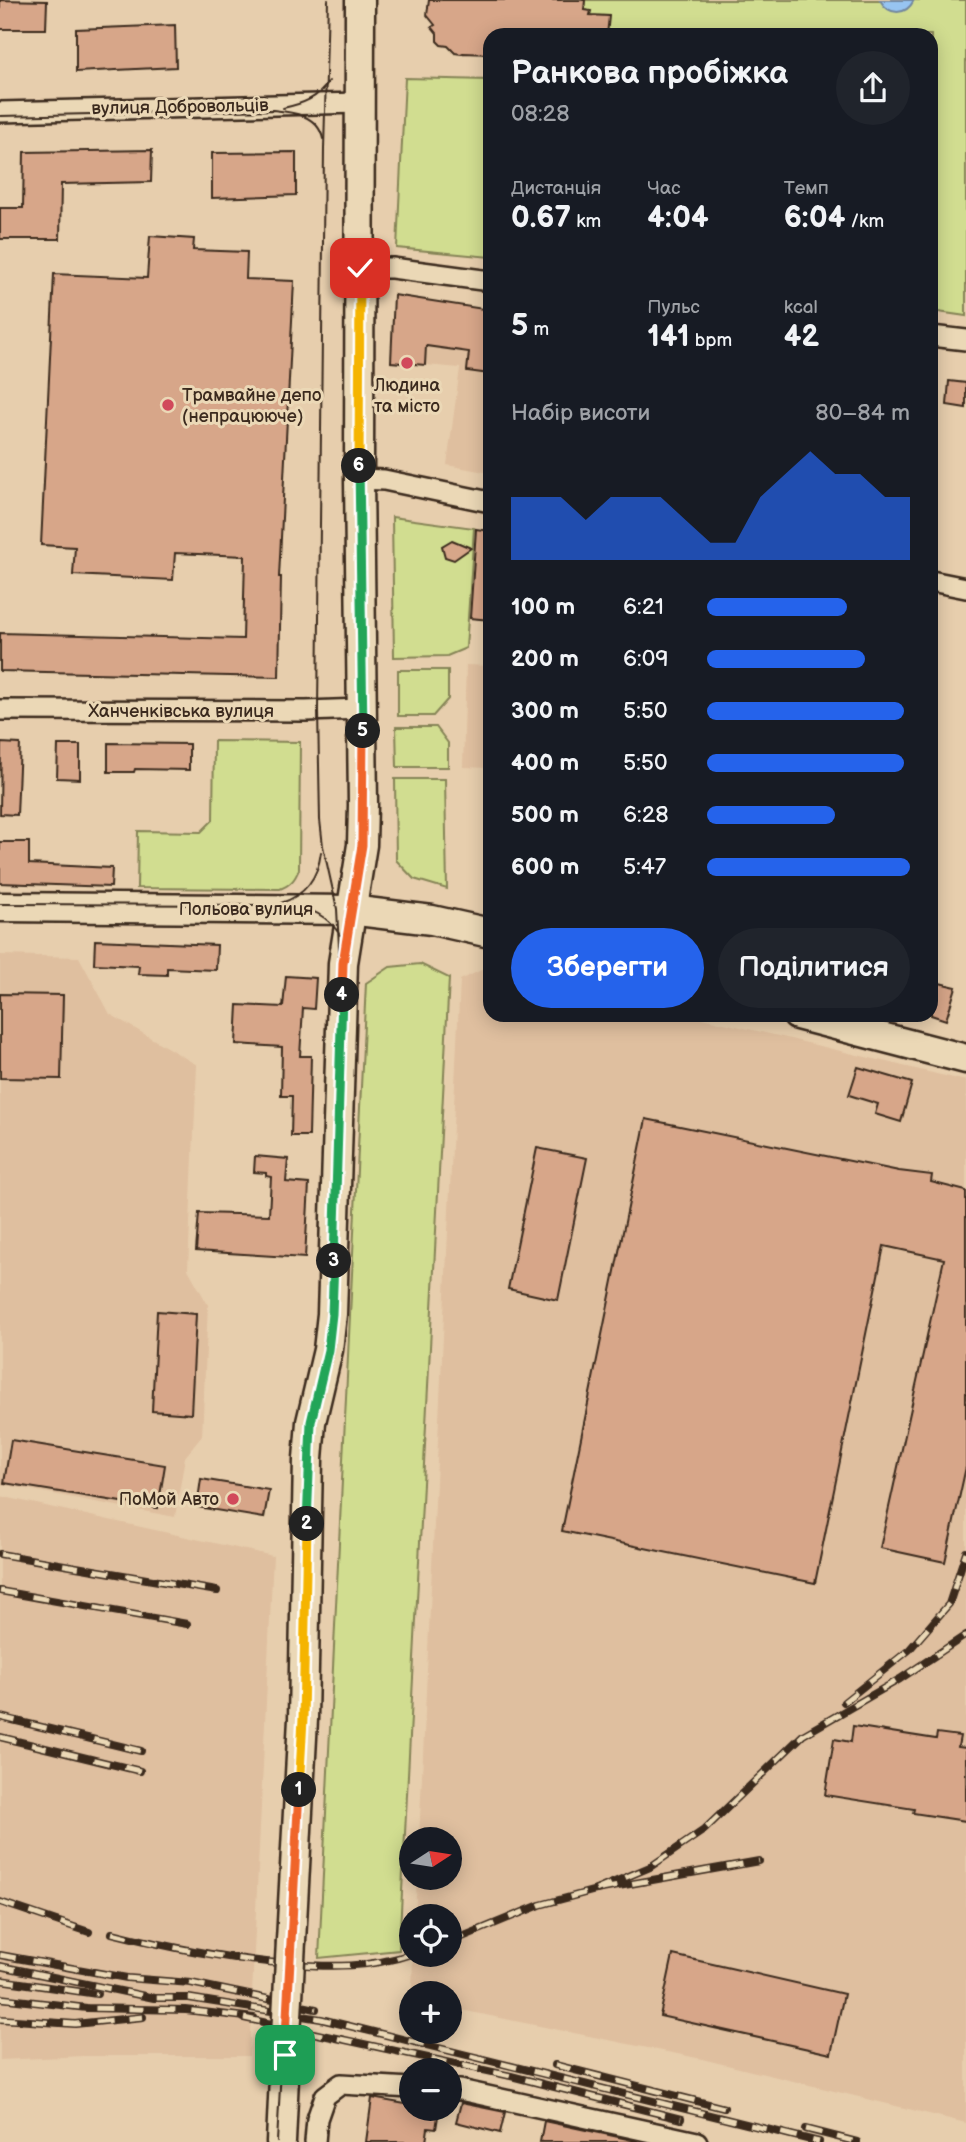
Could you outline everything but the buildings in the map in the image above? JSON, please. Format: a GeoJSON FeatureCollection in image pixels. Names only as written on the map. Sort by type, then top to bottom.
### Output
{"type":"FeatureCollection","features":[{"type":"Feature","properties":{"kind":"main road"},"geometry":{"type":"LineString","coordinates":[[281,2142],[303,1719],[308,1459],[311,1422],[328,1350],[332,1314],[343,963],[362,845],[359,0]]}},
{"type":"Feature","properties":{"kind":"main road","name":"Польова вулиця"},"geometry":{"type":"LineString","coordinates":[[0,907],[350,910],[432,920],[483,931]]}},
{"type":"Feature","properties":{"kind":"main road"},"geometry":{"type":"LineString","coordinates":[[824,1022],[966,1059]]}},
{"type":"Feature","properties":{"kind":"street","name":"вулиця Добровольців"},"geometry":{"type":"LineString","coordinates":[[0,112],[360,103]]}},
{"type":"Feature","properties":{"kind":"street"},"geometry":{"type":"LineString","coordinates":[[360,268],[392,268],[483,280]]}},
{"type":"Feature","properties":{"kind":"street"},"geometry":{"type":"LineString","coordinates":[[938,336],[966,340]]}},
{"type":"Feature","properties":{"kind":"street"},"geometry":{"type":"LineString","coordinates":[[359,479],[384,480],[483,501]]}},
{"type":"Feature","properties":{"kind":"street"},"geometry":{"type":"LineString","coordinates":[[938,583],[966,588]]}},
{"type":"Feature","properties":{"kind":"street","name":"Ханченківська вулиця"},"geometry":{"type":"LineString","coordinates":[[0,710],[362,709]]}},
{"type":"Feature","properties":{"kind":"street"},"geometry":{"type":"LineString","coordinates":[[315,2142],[317,2119],[325,2096],[341,2084],[399,2087]]}},
{"type":"Feature","properties":{"kind":"street"},"geometry":{"type":"LineString","coordinates":[[462,2092],[697,2142]]}},
{"type":"Feature","properties":{"kind":"shaded area"},"geometry":{"type":"Polygon","coordinates":[[[483,314],[483,472],[447,465],[460,368],[391,362],[483,314]]]}},
{"type":"Feature","properties":{"kind":"shaded area"},"geometry":{"type":"Polygon","coordinates":[[[466,665],[483,666],[483,768],[463,767],[466,665]]]}},
{"type":"Feature","properties":{"kind":"shaded area"},"geometry":{"type":"Polygon","coordinates":[[[0,955],[79,957],[110,1014],[197,1065],[188,1269],[208,1305],[202,1436],[185,1457],[175,1517],[0,1484],[0,955]]]}},
{"type":"Feature","properties":{"kind":"shaded area"},"geometry":{"type":"Polygon","coordinates":[[[483,969],[483,1022],[719,1022],[966,1081],[966,2123],[702,2059],[462,2010],[462,1981],[412,1981],[413,1967],[462,1967],[462,1904],[416,1904],[416,1890],[462,1890],[462,1827],[420,1827],[460,980],[483,969]]]}},
{"type":"Feature","properties":{"kind":"shaded area"},"geometry":{"type":"Polygon","coordinates":[[[0,1496],[273,1556],[249,2056],[83,2056],[0,2060],[0,1496]]]}},
{"type":"Feature","properties":{"kind":"green space"},"geometry":{"type":"Polygon","coordinates":[[[585,0],[966,0],[966,316],[938,312],[938,28],[589,28],[590,11],[584,10],[585,0]]]}},
{"type":"Feature","properties":{"kind":"green space"},"geometry":{"type":"Polygon","coordinates":[[[405,78],[483,80],[483,256],[397,248],[405,78]]]}},
{"type":"Feature","properties":{"kind":"green space"},"geometry":{"type":"Polygon","coordinates":[[[392,517],[474,528],[466,648],[447,656],[394,657],[392,517]]]}},
{"type":"Feature","properties":{"kind":"green space"},"geometry":{"type":"Polygon","coordinates":[[[398,670],[448,670],[448,699],[433,716],[398,716],[398,670]]]}},
{"type":"Feature","properties":{"kind":"green space"},"geometry":{"type":"Polygon","coordinates":[[[396,727],[436,727],[448,743],[448,767],[397,767],[396,727]]]}},
{"type":"Feature","properties":{"kind":"green space"},"geometry":{"type":"Polygon","coordinates":[[[214,741],[300,742],[299,869],[296,876],[280,889],[137,888],[138,831],[201,832],[213,820],[214,741]]]}},
{"type":"Feature","properties":{"kind":"green space"},"geometry":{"type":"Polygon","coordinates":[[[395,779],[445,779],[447,889],[414,879],[396,860],[395,779]]]}},
{"type":"Feature","properties":{"kind":"green space"},"geometry":{"type":"Polygon","coordinates":[[[420,964],[449,978],[405,1827],[399,1827],[399,1890],[402,1890],[401,1904],[399,1904],[399,1950],[319,1958],[366,983],[390,967],[420,964]]]}},
{"type":"Feature","properties":{"kind":"water"},"geometry":{"type":"Polygon","coordinates":[[[880,0],[914,0],[907,9],[897,12],[888,9],[880,0]]]}},
{"type":"Feature","properties":{"kind":"tram line"},"geometry":{"type":"LineString","coordinates":[[277,2142],[300,1719],[305,1459],[308,1422],[325,1350],[328,1313],[340,966],[337,909],[320,820],[318,711],[328,0]]}},
{"type":"Feature","properties":{"kind":"tram line"},"geometry":{"type":"LineString","coordinates":[[283,108],[309,99],[320,92],[329,81]]}},
{"type":"Feature","properties":{"kind":"tram line"},"geometry":{"type":"LineString","coordinates":[[0,116],[273,110],[304,116],[316,125],[323,139]]}},
{"type":"Feature","properties":{"kind":"tram line"},"geometry":{"type":"LineString","coordinates":[[281,903],[290,900],[309,884],[314,877],[321,852]]}},
{"type":"Feature","properties":{"kind":"tram line"},"geometry":{"type":"LineString","coordinates":[[0,904],[289,905],[318,914],[340,935]]}},
{"type":"Feature","properties":{"kind":"railway"},"geometry":{"type":"LineString","coordinates":[[844,1702],[909,1650],[949,1604],[966,1552]]}},
{"type":"Feature","properties":{"kind":"railway"},"geometry":{"type":"LineString","coordinates":[[0,1554],[217,1591]]}},
{"type":"Feature","properties":{"kind":"railway"},"geometry":{"type":"LineString","coordinates":[[0,1591],[187,1624]]}},
{"type":"Feature","properties":{"kind":"railway"},"geometry":{"type":"LineString","coordinates":[[596,1890],[650,1867],[704,1830],[803,1735],[900,1679],[966,1635]]}},
{"type":"Feature","properties":{"kind":"railway"},"geometry":{"type":"LineString","coordinates":[[0,1717],[141,1751]]}},
{"type":"Feature","properties":{"kind":"railway"},"geometry":{"type":"LineString","coordinates":[[0,1737],[140,1771]]}},
{"type":"Feature","properties":{"kind":"railway"},"geometry":{"type":"LineString","coordinates":[[462,1937],[540,1905],[596,1890],[759,1861]]}},
{"type":"Feature","properties":{"kind":"railway"},"geometry":{"type":"LineString","coordinates":[[0,1902],[89,1932]]}},
{"type":"Feature","properties":{"kind":"railway"},"geometry":{"type":"LineString","coordinates":[[112,1933],[199,1952],[288,1964],[350,1965],[399,1958]]}},
{"type":"Feature","properties":{"kind":"railway"},"geometry":{"type":"LineString","coordinates":[[0,1955],[127,1978],[191,1983],[316,2009]]}},
{"type":"Feature","properties":{"kind":"railway"},"geometry":{"type":"LineString","coordinates":[[0,1966],[154,1998],[189,1998],[321,2019],[819,2142]]}},
{"type":"Feature","properties":{"kind":"railway"},"geometry":{"type":"LineString","coordinates":[[0,1980],[97,1994]]}},
{"type":"Feature","properties":{"kind":"railway"},"geometry":{"type":"LineString","coordinates":[[0,1998],[87,2008],[186,2010],[254,2018]]}},
{"type":"Feature","properties":{"kind":"railway"},"geometry":{"type":"LineString","coordinates":[[0,2019],[75,2024],[143,2017]]}},
{"type":"Feature","properties":{"kind":"railway"},"geometry":{"type":"LineString","coordinates":[[244,2018],[511,2076],[681,2119]]}},
{"type":"Feature","properties":{"kind":"railway"},"geometry":{"type":"LineString","coordinates":[[555,2065],[724,2108]]}},
{"type":"Feature","properties":{"kind":"railway"},"geometry":{"type":"LineString","coordinates":[[806,2129],[857,2142]]}},
{"type":"Feature","properties":{"kind":"place","name":"Людина та місто"},"geometry":{"type":"Point","coordinates":[407,363]}},
{"type":"Feature","properties":{"kind":"place","name":"Трамвайне депо (непрацююче)"},"geometry":{"type":"Point","coordinates":[168,405]}},
{"type":"Feature","properties":{"kind":"place","name":"ПоМой Авто"},"geometry":{"type":"Point","coordinates":[233,1499]}},
{"type":"Feature","properties":{"kind":"route"},"geometry":{"type":"LineString","coordinates":[[285,2055],[303,1719],[308,1459],[311,1422],[328,1350],[332,1314],[343,963],[362,845],[360,268]]}}]}
